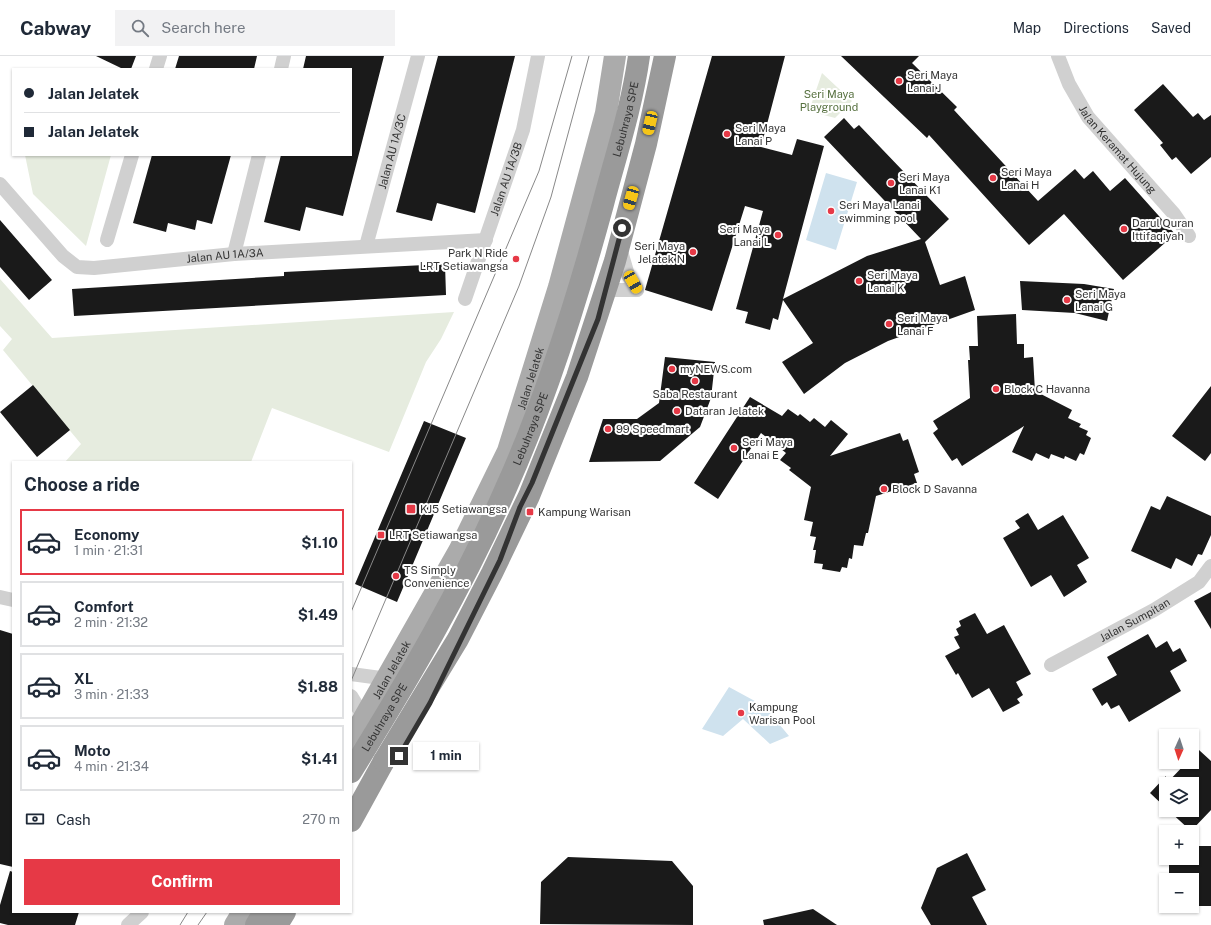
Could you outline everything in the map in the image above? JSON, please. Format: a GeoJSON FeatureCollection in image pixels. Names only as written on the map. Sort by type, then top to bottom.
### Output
{"type":"FeatureCollection","features":[{"type":"Feature","properties":{"kind":"highway","name":"Lebuhraya SPE"},"geometry":{"type":"LineString","coordinates":[[352,770],[439,624],[506,488],[556,362],[589,257],[621,139],[639,56]]}},
{"type":"Feature","properties":{"kind":"highway","name":"Lebuhraya SPE"},"geometry":{"type":"LineString","coordinates":[[384,761],[458,638],[492,573],[529,496],[574,385],[615,260],[646,144],[665,56]]}},
{"type":"Feature","properties":{"kind":"highway"},"geometry":{"type":"LineString","coordinates":[[352,809],[384,761]]}},
{"type":"Feature","properties":{"kind":"highway"},"geometry":{"type":"LineString","coordinates":[[352,819],[384,761]]}},
{"type":"Feature","properties":{"kind":"highway"},"geometry":{"type":"LineString","coordinates":[[256,925],[263,913]]}},
{"type":"Feature","properties":{"kind":"highway"},"geometry":{"type":"LineString","coordinates":[[277,925],[284,913]]}},
{"type":"Feature","properties":{"kind":"highway"},"geometry":{"type":"LineString","coordinates":[[294,925],[300,913]]}},
{"type":"Feature","properties":{"kind":"main road","name":"Jalan Jelatek"},"geometry":{"type":"LineString","coordinates":[[352,739],[388,680],[459,551],[508,451],[560,287],[606,113],[615,56]]}},
{"type":"Feature","properties":{"kind":"main road"},"geometry":{"type":"LineString","coordinates":[[352,829],[424,716],[500,560],[592,336],[639,168],[665,56]]}},
{"type":"Feature","properties":{"kind":"main road"},"geometry":{"type":"LineString","coordinates":[[235,925],[242,913]]}},
{"type":"Feature","properties":{"kind":"main road"},"geometry":{"type":"LineString","coordinates":[[282,925],[290,913]]}},
{"type":"Feature","properties":{"kind":"street"},"geometry":{"type":"LineString","coordinates":[[156,68],[160,56]]}},
{"type":"Feature","properties":{"kind":"street"},"geometry":{"type":"LineString","coordinates":[[281,68],[284,56]]}},
{"type":"Feature","properties":{"kind":"street","name":"Jalan AU 1A/3C"},"geometry":{"type":"LineString","coordinates":[[366,246],[418,56]]}},
{"type":"Feature","properties":{"kind":"street","name":"Jalan AU 1A/3B"},"geometry":{"type":"LineString","coordinates":[[465,299],[523,130],[538,56]]}},
{"type":"Feature","properties":{"kind":"street","name":"Jalan Keramat Hujung"},"geometry":{"type":"LineString","coordinates":[[1058,56],[1069,84],[1088,117],[1174,214],[1189,236]]}},
{"type":"Feature","properties":{"kind":"street"},"geometry":{"type":"LineString","coordinates":[[108,240],[132,156]]}},
{"type":"Feature","properties":{"kind":"street"},"geometry":{"type":"LineString","coordinates":[[234,254],[259,156]]}},
{"type":"Feature","properties":{"kind":"street","name":"Jalan AU 1A/3A"},"geometry":{"type":"LineString","coordinates":[[0,184],[63,256],[77,267],[94,268],[234,254],[486,240]]}},
{"type":"Feature","properties":{"kind":"street"},"geometry":{"type":"LineString","coordinates":[[604,293],[625,288],[637,290],[628,275],[618,242]]}},
{"type":"Feature","properties":{"kind":"street","name":"Jalan Sumpitan"},"geometry":{"type":"LineString","coordinates":[[1051,665],[1154,610],[1199,582],[1211,566]]}},
{"type":"Feature","properties":{"kind":"street"},"geometry":{"type":"LineString","coordinates":[[0,597],[12,600]]}},
{"type":"Feature","properties":{"kind":"street"},"geometry":{"type":"LineString","coordinates":[[352,674],[388,680]]}},
{"type":"Feature","properties":{"kind":"street"},"geometry":{"type":"LineString","coordinates":[[352,698],[365,719]]}},
{"type":"Feature","properties":{"kind":"street"},"geometry":{"type":"LineString","coordinates":[[128,925],[141,913]]}},
{"type":"Feature","properties":{"kind":"green space","name":"Seri Maya Playground"},"geometry":{"type":"Polygon","coordinates":[[[822,73],[852,101],[835,118],[809,111],[822,73]]]}},
{"type":"Feature","properties":{"kind":"green space"},"geometry":{"type":"Polygon","coordinates":[[[25,156],[111,156],[86,246],[33,194],[25,156]]]}},
{"type":"Feature","properties":{"kind":"green space"},"geometry":{"type":"Polygon","coordinates":[[[0,279],[52,338],[454,312],[441,339],[426,362],[389,452],[272,408],[251,461],[66,461],[81,444],[3,350],[12,339],[0,326],[0,279]]]}},
{"type":"Feature","properties":{"kind":"water","name":"Seri Maya Lanai swimming pool"},"geometry":{"type":"Polygon","coordinates":[[[826,173],[857,182],[836,250],[806,240],[826,173]]]}},
{"type":"Feature","properties":{"kind":"water","name":"Kampung Warisan Pool"},"geometry":{"type":"Polygon","coordinates":[[[729,687],[764,706],[789,736],[770,744],[743,719],[723,736],[702,729],[729,687]]]}},
{"type":"Feature","properties":{"kind":"building"},"geometry":{"type":"Polygon","coordinates":[[[96,56],[136,56],[131,68],[121,68],[96,56]]]}},
{"type":"Feature","properties":{"kind":"building"},"geometry":{"type":"Polygon","coordinates":[[[179,56],[257,56],[254,68],[175,68],[179,56]]]}},
{"type":"Feature","properties":{"kind":"building"},"geometry":{"type":"Polygon","coordinates":[[[306,56],[384,56],[343,216],[306,207],[300,231],[264,222],[281,156],[352,156],[352,68],[303,68],[306,56]]]}},
{"type":"Feature","properties":{"kind":"building"},"geometry":{"type":"Polygon","coordinates":[[[438,56],[515,56],[475,213],[437,203],[432,221],[396,212],[438,56]]]}},
{"type":"Feature","properties":{"kind":"building"},"geometry":{"type":"Polygon","coordinates":[[[712,56],[785,56],[761,147],[792,155],[797,139],[824,146],[783,299],[867,256],[921,239],[824,137],[844,118],[854,129],[859,125],[949,219],[925,242],[940,285],[965,276],[975,310],[888,341],[845,363],[804,394],[782,362],[813,343],[783,300],[778,320],[773,318],[770,330],[745,323],[748,312],[736,309],[763,211],[745,206],[712,311],[645,290],[712,56]]]}},
{"type":"Feature","properties":{"kind":"building"},"geometry":{"type":"Polygon","coordinates":[[[841,56],[919,56],[912,63],[957,107],[954,110],[1038,201],[1075,169],[1084,179],[1093,171],[1110,191],[1125,178],[1175,234],[1123,280],[1064,214],[1029,245],[929,135],[927,138],[841,56]]]}},
{"type":"Feature","properties":{"kind":"building"},"geometry":{"type":"Polygon","coordinates":[[[1163,84],[1193,117],[1198,113],[1204,120],[1211,115],[1211,157],[1191,174],[1176,157],[1172,160],[1160,145],[1163,143],[1134,110],[1163,84]]]}},
{"type":"Feature","properties":{"kind":"building"},"geometry":{"type":"Polygon","coordinates":[[[152,156],[231,156],[212,224],[197,220],[195,230],[168,223],[166,232],[133,223],[152,156]]]}},
{"type":"Feature","properties":{"kind":"building"},"geometry":{"type":"Polygon","coordinates":[[[0,220],[52,280],[29,300],[0,267],[0,220]]]}},
{"type":"Feature","properties":{"kind":"building"},"geometry":{"type":"Polygon","coordinates":[[[445,264],[446,295],[74,316],[72,289],[284,276],[284,272],[445,264]]]}},
{"type":"Feature","properties":{"kind":"building","name":"Seri Maya Lanai G"},"geometry":{"type":"Polygon","coordinates":[[[1020,281],[1084,284],[1114,289],[1107,321],[1075,313],[1022,310],[1020,281]]]}},
{"type":"Feature","properties":{"kind":"building","name":"Block C Havanna"},"geometry":{"type":"Polygon","coordinates":[[[1016,314],[1017,344],[1024,344],[1024,358],[1033,357],[1035,391],[1072,410],[1068,418],[1081,424],[1079,427],[1088,431],[1086,435],[1091,438],[1084,455],[1080,453],[1076,461],[1065,456],[1064,459],[1051,454],[1049,459],[1036,453],[1032,461],[1012,452],[1024,426],[962,466],[957,458],[952,461],[933,433],[938,429],[933,421],[970,398],[968,360],[970,360],[969,346],[978,346],[977,316],[1016,314]]]}},
{"type":"Feature","properties":{"kind":"building","name":"Dataran Jelatek"},"geometry":{"type":"Polygon","coordinates":[[[665,357],[715,362],[711,398],[700,427],[660,461],[589,462],[603,419],[637,419],[659,403],[665,357]]]}},
{"type":"Feature","properties":{"kind":"building"},"geometry":{"type":"Polygon","coordinates":[[[33,385],[70,430],[37,457],[0,412],[33,385]]]}},
{"type":"Feature","properties":{"kind":"building"},"geometry":{"type":"Polygon","coordinates":[[[1211,386],[1211,453],[1205,461],[1172,436],[1211,386]]]}},
{"type":"Feature","properties":{"kind":"building","name":"Block D Savanna"},"geometry":{"type":"Polygon","coordinates":[[[750,397],[782,416],[788,409],[798,416],[800,414],[810,422],[814,418],[825,427],[831,420],[848,434],[830,456],[900,433],[903,441],[908,439],[919,472],[914,474],[917,483],[876,496],[868,533],[866,533],[863,546],[854,545],[852,559],[849,558],[847,568],[842,567],[840,572],[822,569],[823,564],[814,563],[816,550],[813,550],[816,537],[810,536],[813,522],[804,520],[811,487],[789,470],[791,468],[780,460],[786,453],[761,433],[718,499],[694,483],[750,397]]]}},
{"type":"Feature","properties":{"kind":"building","name":"KJ5 Setiawangsa"},"geometry":{"type":"Polygon","coordinates":[[[424,421],[466,438],[397,602],[355,584],[424,421]]]}},
{"type":"Feature","properties":{"kind":"building"},"geometry":{"type":"Polygon","coordinates":[[[1167,496],[1211,516],[1211,535],[1202,555],[1198,554],[1192,566],[1176,558],[1171,569],[1131,551],[1151,506],[1160,510],[1167,496]]]}},
{"type":"Feature","properties":{"kind":"building"},"geometry":{"type":"Polygon","coordinates":[[[1028,513],[1038,530],[1063,515],[1089,558],[1077,565],[1087,582],[1064,597],[1051,575],[1031,587],[1003,538],[1020,528],[1015,521],[1028,513]]]}},
{"type":"Feature","properties":{"kind":"building"},"geometry":{"type":"Polygon","coordinates":[[[1211,592],[1211,629],[1194,601],[1211,592]]]}},
{"type":"Feature","properties":{"kind":"building"},"geometry":{"type":"Polygon","coordinates":[[[975,613],[987,634],[1004,625],[1031,674],[1016,682],[1023,695],[1017,699],[1020,703],[1003,712],[989,688],[972,698],[958,673],[956,675],[945,656],[960,648],[954,637],[959,635],[956,629],[961,626],[959,621],[975,613]]]}},
{"type":"Feature","properties":{"kind":"building"},"geometry":{"type":"Polygon","coordinates":[[[0,630],[12,634],[12,867],[0,864],[0,630]]]}},
{"type":"Feature","properties":{"kind":"building"},"geometry":{"type":"Polygon","coordinates":[[[1148,634],[1156,648],[1167,641],[1173,652],[1180,648],[1187,661],[1170,671],[1181,691],[1129,722],[1119,705],[1111,709],[1107,702],[1102,706],[1092,689],[1117,675],[1107,657],[1148,634]]]}},
{"type":"Feature","properties":{"kind":"building"},"geometry":{"type":"Polygon","coordinates":[[[1199,750],[1211,761],[1211,810],[1197,825],[1184,825],[1176,817],[1199,817],[1199,777],[1173,777],[1180,769],[1199,769],[1199,750]]]}},
{"type":"Feature","properties":{"kind":"building"},"geometry":{"type":"Polygon","coordinates":[[[1159,783],[1159,801],[1150,793],[1159,783]]]}},
{"type":"Feature","properties":{"kind":"building"},"geometry":{"type":"Polygon","coordinates":[[[1199,846],[1211,846],[1211,906],[1199,906],[1199,873],[1169,873],[1169,865],[1199,865],[1199,846]]]}},
{"type":"Feature","properties":{"kind":"building"},"geometry":{"type":"Polygon","coordinates":[[[967,853],[986,890],[972,897],[987,925],[931,925],[921,908],[937,868],[967,853]]]}},
{"type":"Feature","properties":{"kind":"building"},"geometry":{"type":"Polygon","coordinates":[[[568,857],[672,861],[693,886],[693,925],[540,924],[541,882],[568,857]]]}},
{"type":"Feature","properties":{"kind":"building"},"geometry":{"type":"Polygon","coordinates":[[[10,871],[12,872],[12,913],[79,913],[75,925],[8,925],[0,923],[0,905],[10,871]]]}},
{"type":"Feature","properties":{"kind":"building"},"geometry":{"type":"Polygon","coordinates":[[[813,909],[837,925],[764,925],[763,920],[813,909]]]}},
{"type":"Feature","properties":{"kind":"tram line"},"geometry":{"type":"LineString","coordinates":[[352,610],[539,171],[572,56]]}},
{"type":"Feature","properties":{"kind":"tram line"},"geometry":{"type":"LineString","coordinates":[[352,679],[519,286],[551,197],[589,56]]}},
{"type":"Feature","properties":{"kind":"tram line"},"geometry":{"type":"LineString","coordinates":[[180,925],[187,913]]}},
{"type":"Feature","properties":{"kind":"tram line"},"geometry":{"type":"LineString","coordinates":[[198,925],[206,913]]}},
{"type":"Feature","properties":{"kind":"place","name":"Seri Maya Lanai J"},"geometry":{"type":"Point","coordinates":[899,81]}},
{"type":"Feature","properties":{"kind":"place","name":"Seri Maya Lanai P"},"geometry":{"type":"Point","coordinates":[727,134]}},
{"type":"Feature","properties":{"kind":"place","name":"Seri Maya Lanai H"},"geometry":{"type":"Point","coordinates":[993,178]}},
{"type":"Feature","properties":{"kind":"place","name":"Seri Maya Lanai K1"},"geometry":{"type":"Point","coordinates":[891,183]}},
{"type":"Feature","properties":{"kind":"place","name":"Seri Maya Lanai swimming pool"},"geometry":{"type":"Point","coordinates":[831,211]}},
{"type":"Feature","properties":{"kind":"place","name":"Darul Quran Ittifaqiyah"},"geometry":{"type":"Point","coordinates":[1124,229]}},
{"type":"Feature","properties":{"kind":"place","name":"Seri Maya Lanai L"},"geometry":{"type":"Point","coordinates":[778,235]}},
{"type":"Feature","properties":{"kind":"place","name":"Seri Maya Jelatek N"},"geometry":{"type":"Point","coordinates":[693,252]}},
{"type":"Feature","properties":{"kind":"place","name":"Park N Ride LRT Setiawangsa"},"geometry":{"type":"Point","coordinates":[516,259]}},
{"type":"Feature","properties":{"kind":"place","name":"Seri Maya Lanai K"},"geometry":{"type":"Point","coordinates":[859,281]}},
{"type":"Feature","properties":{"kind":"place","name":"Seri Maya Lanai G"},"geometry":{"type":"Point","coordinates":[1067,300]}},
{"type":"Feature","properties":{"kind":"place","name":"Seri Maya Lanai F"},"geometry":{"type":"Point","coordinates":[889,324]}},
{"type":"Feature","properties":{"kind":"place","name":"myNEWS.com"},"geometry":{"type":"Point","coordinates":[672,369]}},
{"type":"Feature","properties":{"kind":"place","name":"Saba Restaurant"},"geometry":{"type":"Point","coordinates":[695,381]}},
{"type":"Feature","properties":{"kind":"place","name":"Block C Havanna"},"geometry":{"type":"Point","coordinates":[996,389]}},
{"type":"Feature","properties":{"kind":"place","name":"Dataran Jelatek"},"geometry":{"type":"Point","coordinates":[677,411]}},
{"type":"Feature","properties":{"kind":"place","name":"99 Speedmart"},"geometry":{"type":"Point","coordinates":[608,429]}},
{"type":"Feature","properties":{"kind":"place","name":"Seri Maya Lanai E"},"geometry":{"type":"Point","coordinates":[734,448]}},
{"type":"Feature","properties":{"kind":"place","name":"Block D Savanna"},"geometry":{"type":"Point","coordinates":[884,489]}},
{"type":"Feature","properties":{"kind":"place","name":"KJ5 Setiawangsa"},"geometry":{"type":"Point","coordinates":[411,509]}},
{"type":"Feature","properties":{"kind":"place","name":"Kampung Warisan"},"geometry":{"type":"Point","coordinates":[530,512]}},
{"type":"Feature","properties":{"kind":"place","name":"LRT Setiawangsa"},"geometry":{"type":"Point","coordinates":[381,535]}},
{"type":"Feature","properties":{"kind":"place","name":"TS Simply Convenience"},"geometry":{"type":"Point","coordinates":[396,576]}},
{"type":"Feature","properties":{"kind":"place","name":"Kampung Warisan Pool"},"geometry":{"type":"Point","coordinates":[741,713]}},
{"type":"Feature","properties":{"kind":"route"},"geometry":{"type":"LineString","coordinates":[[399,756],[424,716],[478,602],[500,560],[520,507],[532,483],[592,336],[598,319],[622,228]]}}]}
